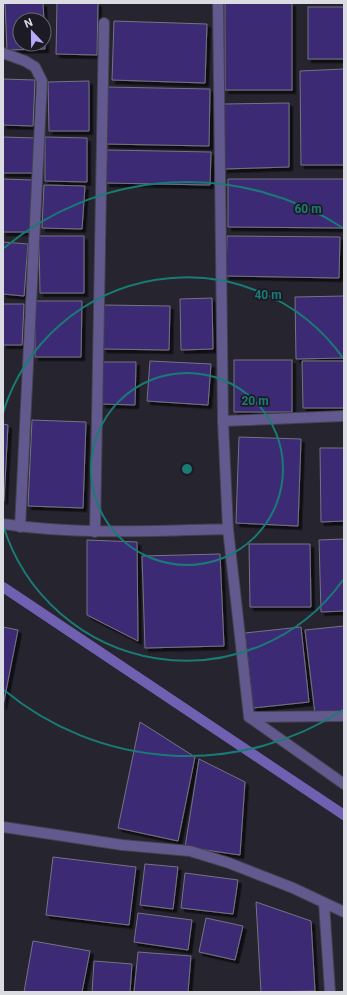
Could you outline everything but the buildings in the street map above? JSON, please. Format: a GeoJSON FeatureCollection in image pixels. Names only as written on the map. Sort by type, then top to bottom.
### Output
{"type":"FeatureCollection","features":[{"type":"Feature","properties":{"kind":"street"},"geometry":{"type":"LineString","coordinates":[[218,3],[223,421],[228,529],[249,717],[344,784]]}},
{"type":"Feature","properties":{"kind":"street"},"geometry":{"type":"LineString","coordinates":[[95,532],[104,23]]}},
{"type":"Feature","properties":{"kind":"street"},"geometry":{"type":"LineString","coordinates":[[3,53],[25,61],[35,67],[42,81],[20,527]]}},
{"type":"Feature","properties":{"kind":"street"},"geometry":{"type":"LineString","coordinates":[[223,421],[344,416]]}},
{"type":"Feature","properties":{"kind":"street"},"geometry":{"type":"LineString","coordinates":[[3,524],[20,527],[95,532],[228,529]]}},
{"type":"Feature","properties":{"kind":"street"},"geometry":{"type":"LineString","coordinates":[[249,717],[344,716]]}},
{"type":"Feature","properties":{"kind":"street"},"geometry":{"type":"LineString","coordinates":[[3,827],[122,845],[190,851],[229,863],[293,888],[344,912]]}},
{"type":"Feature","properties":{"kind":"street"},"geometry":{"type":"LineString","coordinates":[[324,903],[330,992]]}},
{"type":"Feature","properties":{"kind":"waterway"},"geometry":{"type":"LineString","coordinates":[[3,587],[344,815]]}}]}
